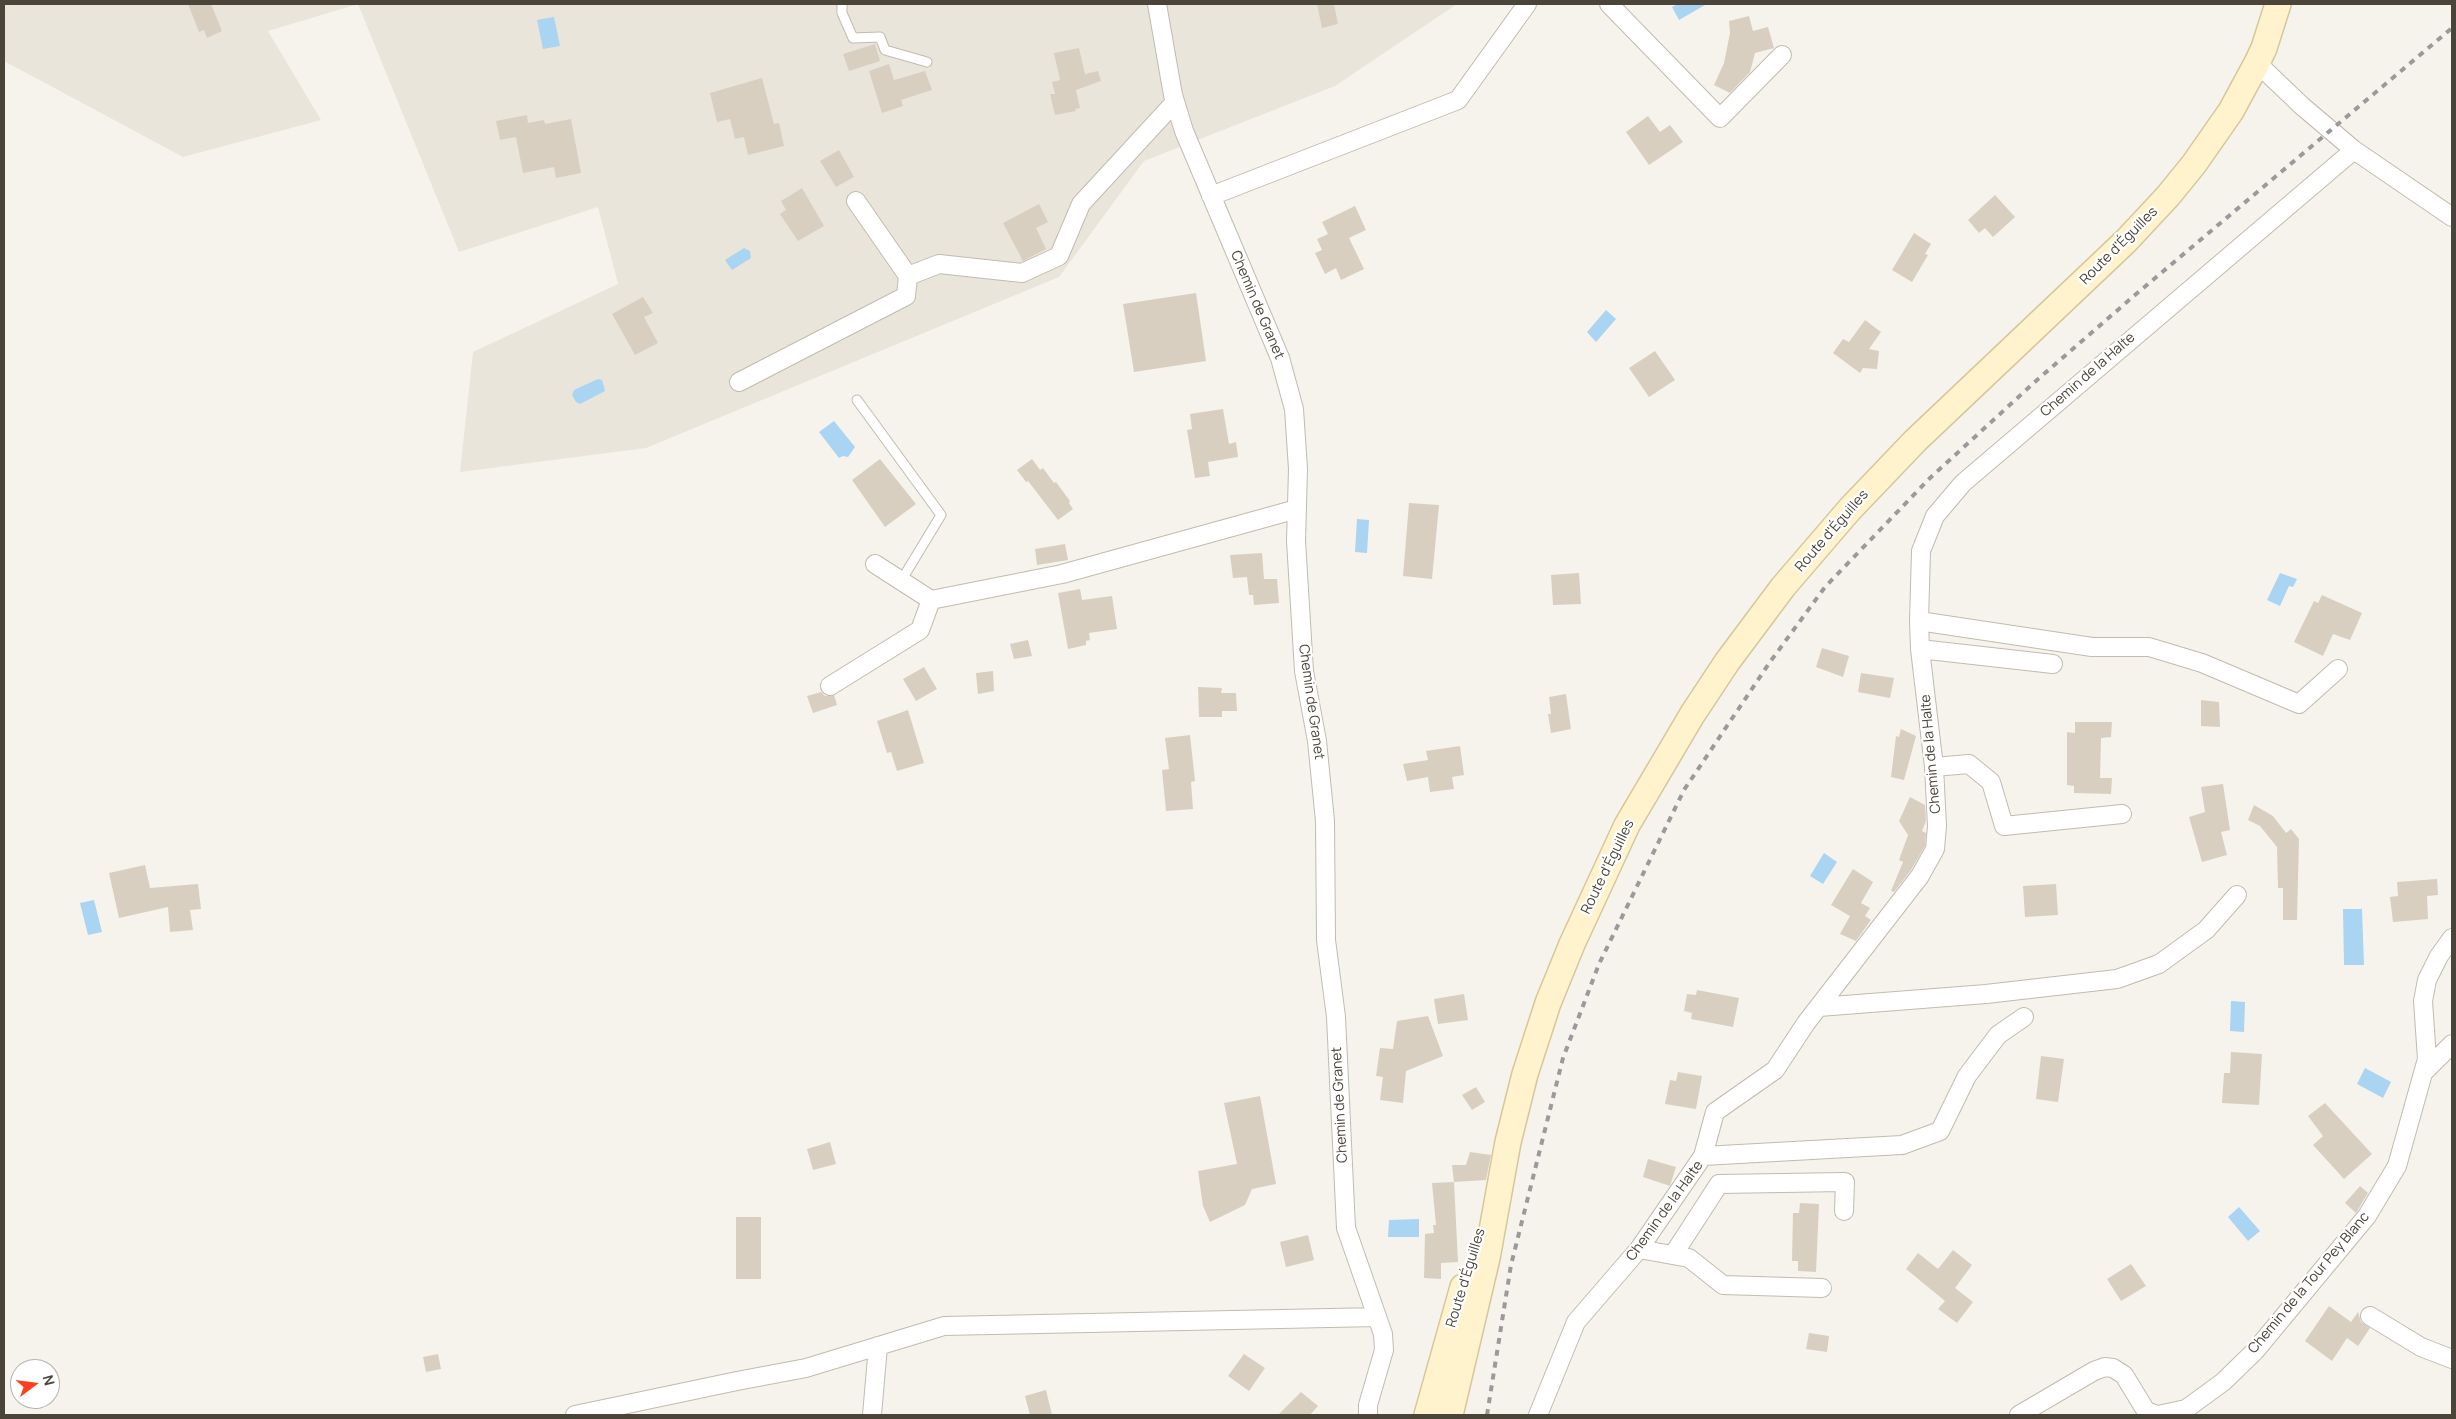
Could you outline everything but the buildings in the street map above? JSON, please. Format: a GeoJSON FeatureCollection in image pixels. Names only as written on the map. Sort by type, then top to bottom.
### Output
{"type":"FeatureCollection","features":[{"type":"Feature","properties":{"kind":"street","name":"Chemin de Granet"},"geometry":{"type":"LineString","coordinates":[[1157,4],[1175,102],[1184,132],[1280,358],[1294,408],[1298,469],[1296,540],[1304,671],[1317,741],[1326,821],[1326,940],[1336,1017],[1346,1228],[1383,1334],[1384,1350],[1368,1405],[1368,1415]]}},
{"type":"Feature","properties":{"kind":"street"},"geometry":{"type":"LineString","coordinates":[[1211,196],[1458,100],[1527,4]]}},
{"type":"Feature","properties":{"kind":"street"},"geometry":{"type":"LineString","coordinates":[[1609,4],[1720,118],[1782,55]]}},
{"type":"Feature","properties":{"kind":"street","name":"Route d'Éguilles"},"geometry":{"type":"LineString","coordinates":[[1427,1415],[1466,1274],[1508,1142],[1525,1074],[1548,1003],[1600,880],[1631,818],[1692,715],[1727,662],[1783,588],[1878,477],[2126,241],[2168,196],[2214,138],[2257,63],[2264,48],[2278,4]]}},
{"type":"Feature","properties":{"kind":"street"},"geometry":{"type":"LineString","coordinates":[[2257,63],[2302,106],[2354,150],[2452,217]]}},
{"type":"Feature","properties":{"kind":"street"},"geometry":{"type":"LineString","coordinates":[[908,276],[939,264],[1022,273],[1059,256],[1081,204],[1175,102]]}},
{"type":"Feature","properties":{"kind":"street","name":"Chemin de la Halte"},"geometry":{"type":"LineString","coordinates":[[1538,1415],[1576,1322],[1639,1249],[1704,1156],[1715,1112],[1775,1070],[1818,1007],[1920,876],[1935,849],[1937,826],[1934,767],[1920,649],[1919,621],[1921,551],[1935,516],[1962,483],[2354,150]]}},
{"type":"Feature","properties":{"kind":"street"},"geometry":{"type":"LineString","coordinates":[[739,382],[906,296],[908,276],[856,201]]}},
{"type":"Feature","properties":{"kind":"street"},"geometry":{"type":"LineString","coordinates":[[875,564],[931,600],[1062,574],[1297,509]]}},
{"type":"Feature","properties":{"kind":"street"},"geometry":{"type":"LineString","coordinates":[[830,686],[920,630],[931,600]]}},
{"type":"Feature","properties":{"kind":"street"},"geometry":{"type":"LineString","coordinates":[[1919,621],[2092,647],[2149,647],[2202,663],[2299,704],[2338,669]]}},
{"type":"Feature","properties":{"kind":"street"},"geometry":{"type":"LineString","coordinates":[[1920,649],[2053,664]]}},
{"type":"Feature","properties":{"kind":"street"},"geometry":{"type":"LineString","coordinates":[[1934,767],[1969,764],[1991,782],[2004,826],[2122,814]]}},
{"type":"Feature","properties":{"kind":"street"},"geometry":{"type":"LineString","coordinates":[[1818,1007],[1986,994],[2117,979],[2159,964],[2206,930],[2237,894]]}},
{"type":"Feature","properties":{"kind":"street","name":"Chemin de la Tour Pey Blanc"},"geometry":{"type":"LineString","coordinates":[[2019,1415],[2094,1370],[2105,1367],[2113,1368],[2124,1375],[2146,1410],[2157,1415],[2186,1408],[2223,1382],[2255,1351],[2368,1216],[2397,1166],[2423,1074],[2428,1047],[2424,1001],[2427,980],[2439,956],[2452,938]]}},
{"type":"Feature","properties":{"kind":"street"},"geometry":{"type":"LineString","coordinates":[[1704,1156],[1902,1145],[1940,1131],[1967,1076],[1998,1036],[2024,1017]]}},
{"type":"Feature","properties":{"kind":"street"},"geometry":{"type":"LineString","coordinates":[[2423,1074],[2452,1044]]}},
{"type":"Feature","properties":{"kind":"street","name":"Route d'Éguilles"},"geometry":{"type":"LineString","coordinates":[[1450,1415],[1487,1258],[1508,1142]]}},
{"type":"Feature","properties":{"kind":"street"},"geometry":{"type":"LineString","coordinates":[[1673,1255],[1719,1184],[1845,1182],[1844,1212]]}},
{"type":"Feature","properties":{"kind":"street"},"geometry":{"type":"LineString","coordinates":[[1639,1249],[1689,1258],[1722,1285],[1822,1288]]}},
{"type":"Feature","properties":{"kind":"street"},"geometry":{"type":"LineString","coordinates":[[2370,1316],[2421,1347],[2452,1359]]}},
{"type":"Feature","properties":{"kind":"street"},"geometry":{"type":"LineString","coordinates":[[575,1415],[736,1380],[806,1368],[944,1326],[1377,1317]]}},
{"type":"Feature","properties":{"kind":"street"},"geometry":{"type":"LineString","coordinates":[[872,1415],[878,1346]]}},
{"type":"Feature","properties":{"kind":"lane"},"geometry":{"type":"LineString","coordinates":[[842,4],[842,13],[853,38],[880,37],[885,50],[926,62]]}},
{"type":"Feature","properties":{"kind":"lane"},"geometry":{"type":"LineString","coordinates":[[857,400],[941,515],[901,581]]}},
{"type":"Feature","properties":{"kind":"shaded area"},"geometry":{"type":"Polygon","coordinates":[[[4,4],[358,4],[268,31],[321,120],[183,157],[4,61],[4,4]]]}},
{"type":"Feature","properties":{"kind":"shaded area"},"geometry":{"type":"Polygon","coordinates":[[[358,4],[1457,4],[1335,86],[1144,161],[1059,277],[646,448],[460,472],[473,352],[618,284],[598,207],[459,252],[358,4]]]}},
{"type":"Feature","properties":{"kind":"water"},"geometry":{"type":"Polygon","coordinates":[[[1678,4],[1705,5],[1679,20],[1672,7],[1678,4]]]}},
{"type":"Feature","properties":{"kind":"water"},"geometry":{"type":"Polygon","coordinates":[[[554,17],[560,46],[543,49],[537,20],[554,17]]]}},
{"type":"Feature","properties":{"kind":"water"},"geometry":{"type":"Polygon","coordinates":[[[744,248],[750,251],[751,258],[732,270],[725,260],[744,248]]]}},
{"type":"Feature","properties":{"kind":"water"},"geometry":{"type":"Polygon","coordinates":[[[1606,310],[1616,319],[1596,342],[1587,332],[1606,310]]]}},
{"type":"Feature","properties":{"kind":"water"},"geometry":{"type":"Polygon","coordinates":[[[598,379],[602,380],[605,391],[580,404],[576,402],[572,395],[574,390],[598,379]]]}},
{"type":"Feature","properties":{"kind":"water"},"geometry":{"type":"Polygon","coordinates":[[[834,421],[855,447],[848,457],[843,456],[839,458],[819,432],[834,421]]]}},
{"type":"Feature","properties":{"kind":"water"},"geometry":{"type":"Polygon","coordinates":[[[1357,519],[1369,520],[1367,553],[1355,552],[1357,519]]]}},
{"type":"Feature","properties":{"kind":"water"},"geometry":{"type":"Polygon","coordinates":[[[2280,573],[2297,579],[2293,587],[2289,586],[2280,606],[2267,600],[2280,573]]]}},
{"type":"Feature","properties":{"kind":"water"},"geometry":{"type":"Polygon","coordinates":[[[1824,853],[1837,862],[1823,884],[1810,876],[1824,853]]]}},
{"type":"Feature","properties":{"kind":"water"},"geometry":{"type":"Polygon","coordinates":[[[94,900],[102,932],[88,935],[80,903],[94,900]]]}},
{"type":"Feature","properties":{"kind":"water"},"geometry":{"type":"Polygon","coordinates":[[[2343,909],[2362,909],[2364,965],[2344,965],[2343,909]]]}},
{"type":"Feature","properties":{"kind":"water"},"geometry":{"type":"Polygon","coordinates":[[[2231,1001],[2245,1002],[2244,1032],[2230,1031],[2231,1001]]]}},
{"type":"Feature","properties":{"kind":"water"},"geometry":{"type":"Polygon","coordinates":[[[2365,1068],[2391,1082],[2383,1098],[2357,1084],[2365,1068]]]}},
{"type":"Feature","properties":{"kind":"water"},"geometry":{"type":"Polygon","coordinates":[[[2239,1207],[2260,1231],[2248,1241],[2228,1217],[2239,1207]]]}},
{"type":"Feature","properties":{"kind":"water"},"geometry":{"type":"Polygon","coordinates":[[[1419,1219],[1419,1237],[1388,1237],[1389,1220],[1419,1219]]]}},
{"type":"Feature","properties":{"kind":"railway"},"geometry":{"type":"LineString","coordinates":[[1487,1415],[1511,1265],[1563,1058],[1599,964],[1684,790],[1770,662],[1825,587],[1930,478],[2037,380],[2135,295],[2452,28]]}}]}
